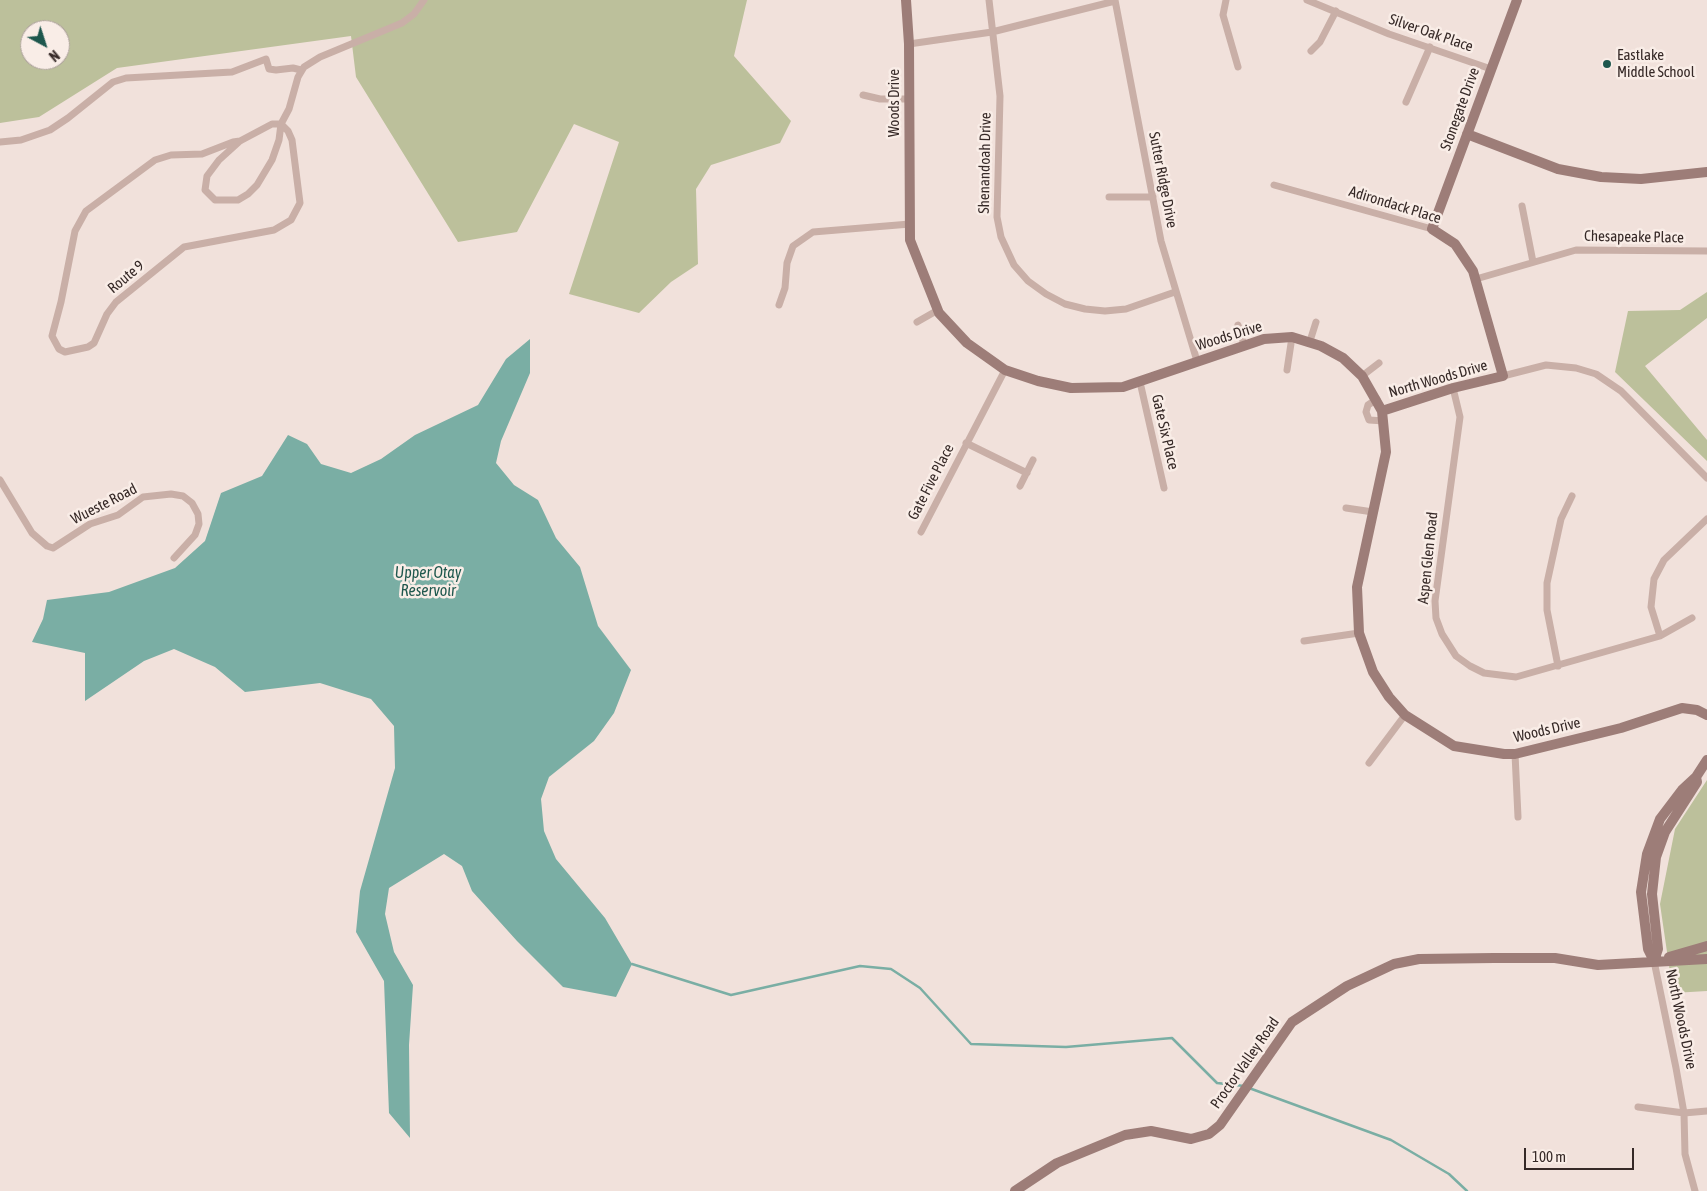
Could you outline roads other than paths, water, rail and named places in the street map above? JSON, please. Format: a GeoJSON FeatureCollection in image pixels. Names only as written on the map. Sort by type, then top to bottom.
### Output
{"type":"FeatureCollection","features":[{"type":"Feature","properties":{"kind":"street"},"geometry":{"type":"LineString","coordinates":[[0,142],[22,140],[50,130],[113,82],[126,78],[232,72],[266,59],[269,69],[293,68],[301,70],[320,56],[402,23],[414,14],[424,0]]}},
{"type":"Feature","properties":{"kind":"street","name":"Woods Drive"},"geometry":{"type":"LineString","coordinates":[[906,0],[909,44],[910,240],[938,310],[967,343],[1005,370],[1038,382],[1071,388],[1123,387],[1264,339],[1292,337],[1310,341],[1343,358],[1362,376],[1377,399],[1383,416],[1386,452],[1357,587],[1359,632],[1373,672],[1389,697],[1405,715],[1454,746],[1515,754],[1621,728],[1682,708],[1697,710],[1707,715]]}},
{"type":"Feature","properties":{"kind":"street","name":"Shenandoah Drive"},"geometry":{"type":"LineString","coordinates":[[989,0],[1000,96],[996,217],[1001,237],[1014,265],[1028,281],[1046,294],[1066,304],[1085,309],[1105,311],[1126,309],[1175,292]]}},
{"type":"Feature","properties":{"kind":"street"},"geometry":{"type":"LineString","coordinates":[[1226,0],[1223,15],[1238,67]]}},
{"type":"Feature","properties":{"kind":"street","name":"Silver Oak Place"},"geometry":{"type":"LineString","coordinates":[[1307,0],[1389,34],[1491,69]]}},
{"type":"Feature","properties":{"kind":"street","name":"Stonegate Drive"},"geometry":{"type":"LineString","coordinates":[[1432,229],[1517,0]]}},
{"type":"Feature","properties":{"kind":"street"},"geometry":{"type":"LineString","coordinates":[[909,44],[992,32],[1115,1]]}},
{"type":"Feature","properties":{"kind":"street","name":"Sutter Ridge Drive"},"geometry":{"type":"LineString","coordinates":[[1115,1],[1161,241],[1197,361]]}},
{"type":"Feature","properties":{"kind":"street"},"geometry":{"type":"LineString","coordinates":[[1311,51],[1320,42],[1336,11]]}},
{"type":"Feature","properties":{"kind":"street"},"geometry":{"type":"LineString","coordinates":[[1406,102],[1430,47]]}},
{"type":"Feature","properties":{"kind":"street","name":"Route 9"},"geometry":{"type":"LineString","coordinates":[[240,142],[233,142],[202,154],[171,155],[155,160],[86,211],[74,231],[62,302],[52,336],[59,349],[65,352],[88,347],[94,343],[107,314],[116,302],[184,247],[274,230],[291,220],[300,204],[292,140],[288,131],[281,124],[272,124],[240,142],[219,160],[207,176],[205,190],[215,200],[238,200],[253,190],[272,160],[279,140],[281,124],[289,109],[301,70]]}},
{"type":"Feature","properties":{"kind":"street"},"geometry":{"type":"LineString","coordinates":[[863,95],[880,99],[909,100]]}},
{"type":"Feature","properties":{"kind":"street"},"geometry":{"type":"LineString","coordinates":[[1467,134],[1558,169],[1601,177],[1641,179],[1707,172]]}},
{"type":"Feature","properties":{"kind":"street","name":"Adirondack Place"},"geometry":{"type":"LineString","coordinates":[[1274,185],[1432,229],[1455,244],[1469,263],[1476,279],[1503,376]]}},
{"type":"Feature","properties":{"kind":"street"},"geometry":{"type":"LineString","coordinates":[[1110,198],[1153,197]]}},
{"type":"Feature","properties":{"kind":"street"},"geometry":{"type":"LineString","coordinates":[[1522,206],[1534,262]]}},
{"type":"Feature","properties":{"kind":"street"},"geometry":{"type":"LineString","coordinates":[[780,305],[785,288],[787,263],[793,246],[813,232],[910,224]]}},
{"type":"Feature","properties":{"kind":"street","name":"Chesapeake Place"},"geometry":{"type":"LineString","coordinates":[[1476,279],[1576,250],[1707,252]]}},
{"type":"Feature","properties":{"kind":"street"},"geometry":{"type":"LineString","coordinates":[[917,322],[938,310]]}},
{"type":"Feature","properties":{"kind":"street"},"geometry":{"type":"LineString","coordinates":[[1310,341],[1316,322]]}},
{"type":"Feature","properties":{"kind":"street"},"geometry":{"type":"LineString","coordinates":[[1238,325],[1244,345]]}},
{"type":"Feature","properties":{"kind":"street"},"geometry":{"type":"LineString","coordinates":[[1287,370],[1292,337]]}},
{"type":"Feature","properties":{"kind":"street"},"geometry":{"type":"LineString","coordinates":[[1362,376],[1379,363]]}},
{"type":"Feature","properties":{"kind":"street"},"geometry":{"type":"LineString","coordinates":[[1503,376],[1546,365],[1571,367],[1596,374],[1621,390],[1707,478]]}},
{"type":"Feature","properties":{"kind":"street","name":"Gate Five Place"},"geometry":{"type":"LineString","coordinates":[[921,532],[1005,370]]}},
{"type":"Feature","properties":{"kind":"street","name":"North Woods Drive"},"geometry":{"type":"LineString","coordinates":[[1383,416],[1453,388],[1503,376]]}},
{"type":"Feature","properties":{"kind":"street","name":"Gate Six Place"},"geometry":{"type":"LineString","coordinates":[[1140,382],[1164,488]]}},
{"type":"Feature","properties":{"kind":"street","name":"Aspen Glen Road"},"geometry":{"type":"LineString","coordinates":[[1453,388],[1460,417],[1435,600],[1438,626],[1456,656],[1484,673],[1500,677],[1516,677],[1660,636],[1692,618]]}},
{"type":"Feature","properties":{"kind":"street"},"geometry":{"type":"LineString","coordinates":[[1377,399],[1368,405],[1366,412],[1369,420],[1383,416]]}},
{"type":"Feature","properties":{"kind":"street","name":"Gate Five Place"},"geometry":{"type":"LineString","coordinates":[[966,443],[1027,473]]}},
{"type":"Feature","properties":{"kind":"street"},"geometry":{"type":"LineString","coordinates":[[1020,486],[1034,460]]}},
{"type":"Feature","properties":{"kind":"street","name":"Wueste Road"},"geometry":{"type":"LineString","coordinates":[[0,480],[32,533],[49,547],[56,547],[90,524],[118,515],[143,497],[171,494],[183,496],[192,503],[198,514],[198,524],[196,535],[174,558]]}},
{"type":"Feature","properties":{"kind":"street"},"geometry":{"type":"LineString","coordinates":[[1558,666],[1547,610],[1547,583],[1558,528],[1572,496]]}},
{"type":"Feature","properties":{"kind":"street"},"geometry":{"type":"LineString","coordinates":[[1346,508],[1373,512]]}},
{"type":"Feature","properties":{"kind":"street"},"geometry":{"type":"LineString","coordinates":[[1660,636],[1651,607],[1654,579],[1664,560],[1707,519]]}},
{"type":"Feature","properties":{"kind":"street"},"geometry":{"type":"LineString","coordinates":[[1304,641],[1359,632]]}},
{"type":"Feature","properties":{"kind":"street"},"geometry":{"type":"LineString","coordinates":[[1369,763],[1405,715]]}},
{"type":"Feature","properties":{"kind":"street"},"geometry":{"type":"LineString","coordinates":[[1515,754],[1518,817]]}},
{"type":"Feature","properties":{"kind":"street","name":"North Woods Drive"},"geometry":{"type":"LineString","coordinates":[[1695,1191],[1685,1154],[1684,1113],[1654,961],[1658,949],[1652,894],[1656,856],[1665,832],[1697,782],[1696,777],[1707,760]]}},
{"type":"Feature","properties":{"kind":"street","name":"Proctor Valley Road"},"geometry":{"type":"LineString","coordinates":[[1654,961],[1707,946]]}},
{"type":"Feature","properties":{"kind":"street","name":"Proctor Valley Road"},"geometry":{"type":"LineString","coordinates":[[1015,1191],[1058,1163],[1125,1135],[1151,1132],[1191,1139],[1210,1134],[1224,1119],[1292,1022],[1347,986],[1394,964],[1419,959],[1555,958],[1598,965],[1707,958]]}},
{"type":"Feature","properties":{"kind":"street"},"geometry":{"type":"LineString","coordinates":[[1638,1107],[1684,1113],[1707,1111]]}},
{"type":"Feature","properties":{"kind":"water","name":"Upper Otay Reservoir"},"geometry":{"type":"Polygon","coordinates":[[[530,339],[530,373],[501,441],[496,463],[514,485],[538,500],[556,538],[580,567],[598,626],[631,670],[614,713],[594,741],[549,777],[541,799],[544,831],[556,859],[605,918],[632,964],[616,997],[563,987],[517,941],[472,891],[462,866],[444,854],[389,888],[385,914],[394,952],[413,985],[409,1045],[410,1138],[389,1113],[384,981],[356,932],[360,891],[395,768],[394,726],[371,699],[320,683],[245,692],[215,667],[174,649],[144,661],[85,701],[85,653],[32,642],[43,619],[47,600],[109,592],[175,568],[205,541],[221,493],[262,476],[288,435],[307,444],[321,464],[351,473],[381,459],[415,435],[478,405],[506,359],[530,339]]]}},
{"type":"Feature","properties":{"kind":"waterway"},"geometry":{"type":"LineString","coordinates":[[632,964],[731,995],[860,966],[891,969],[920,988],[971,1044],[1066,1047],[1172,1038],[1217,1083],[1244,1086]]}},
{"type":"Feature","properties":{"kind":"waterway"},"geometry":{"type":"LineString","coordinates":[[1249,1088],[1391,1140],[1449,1174],[1467,1191]]}},
{"type":"Feature","properties":{"kind":"place","name":"Eastlake Middle School"},"geometry":{"type":"Point","coordinates":[1607,64]}}]}
